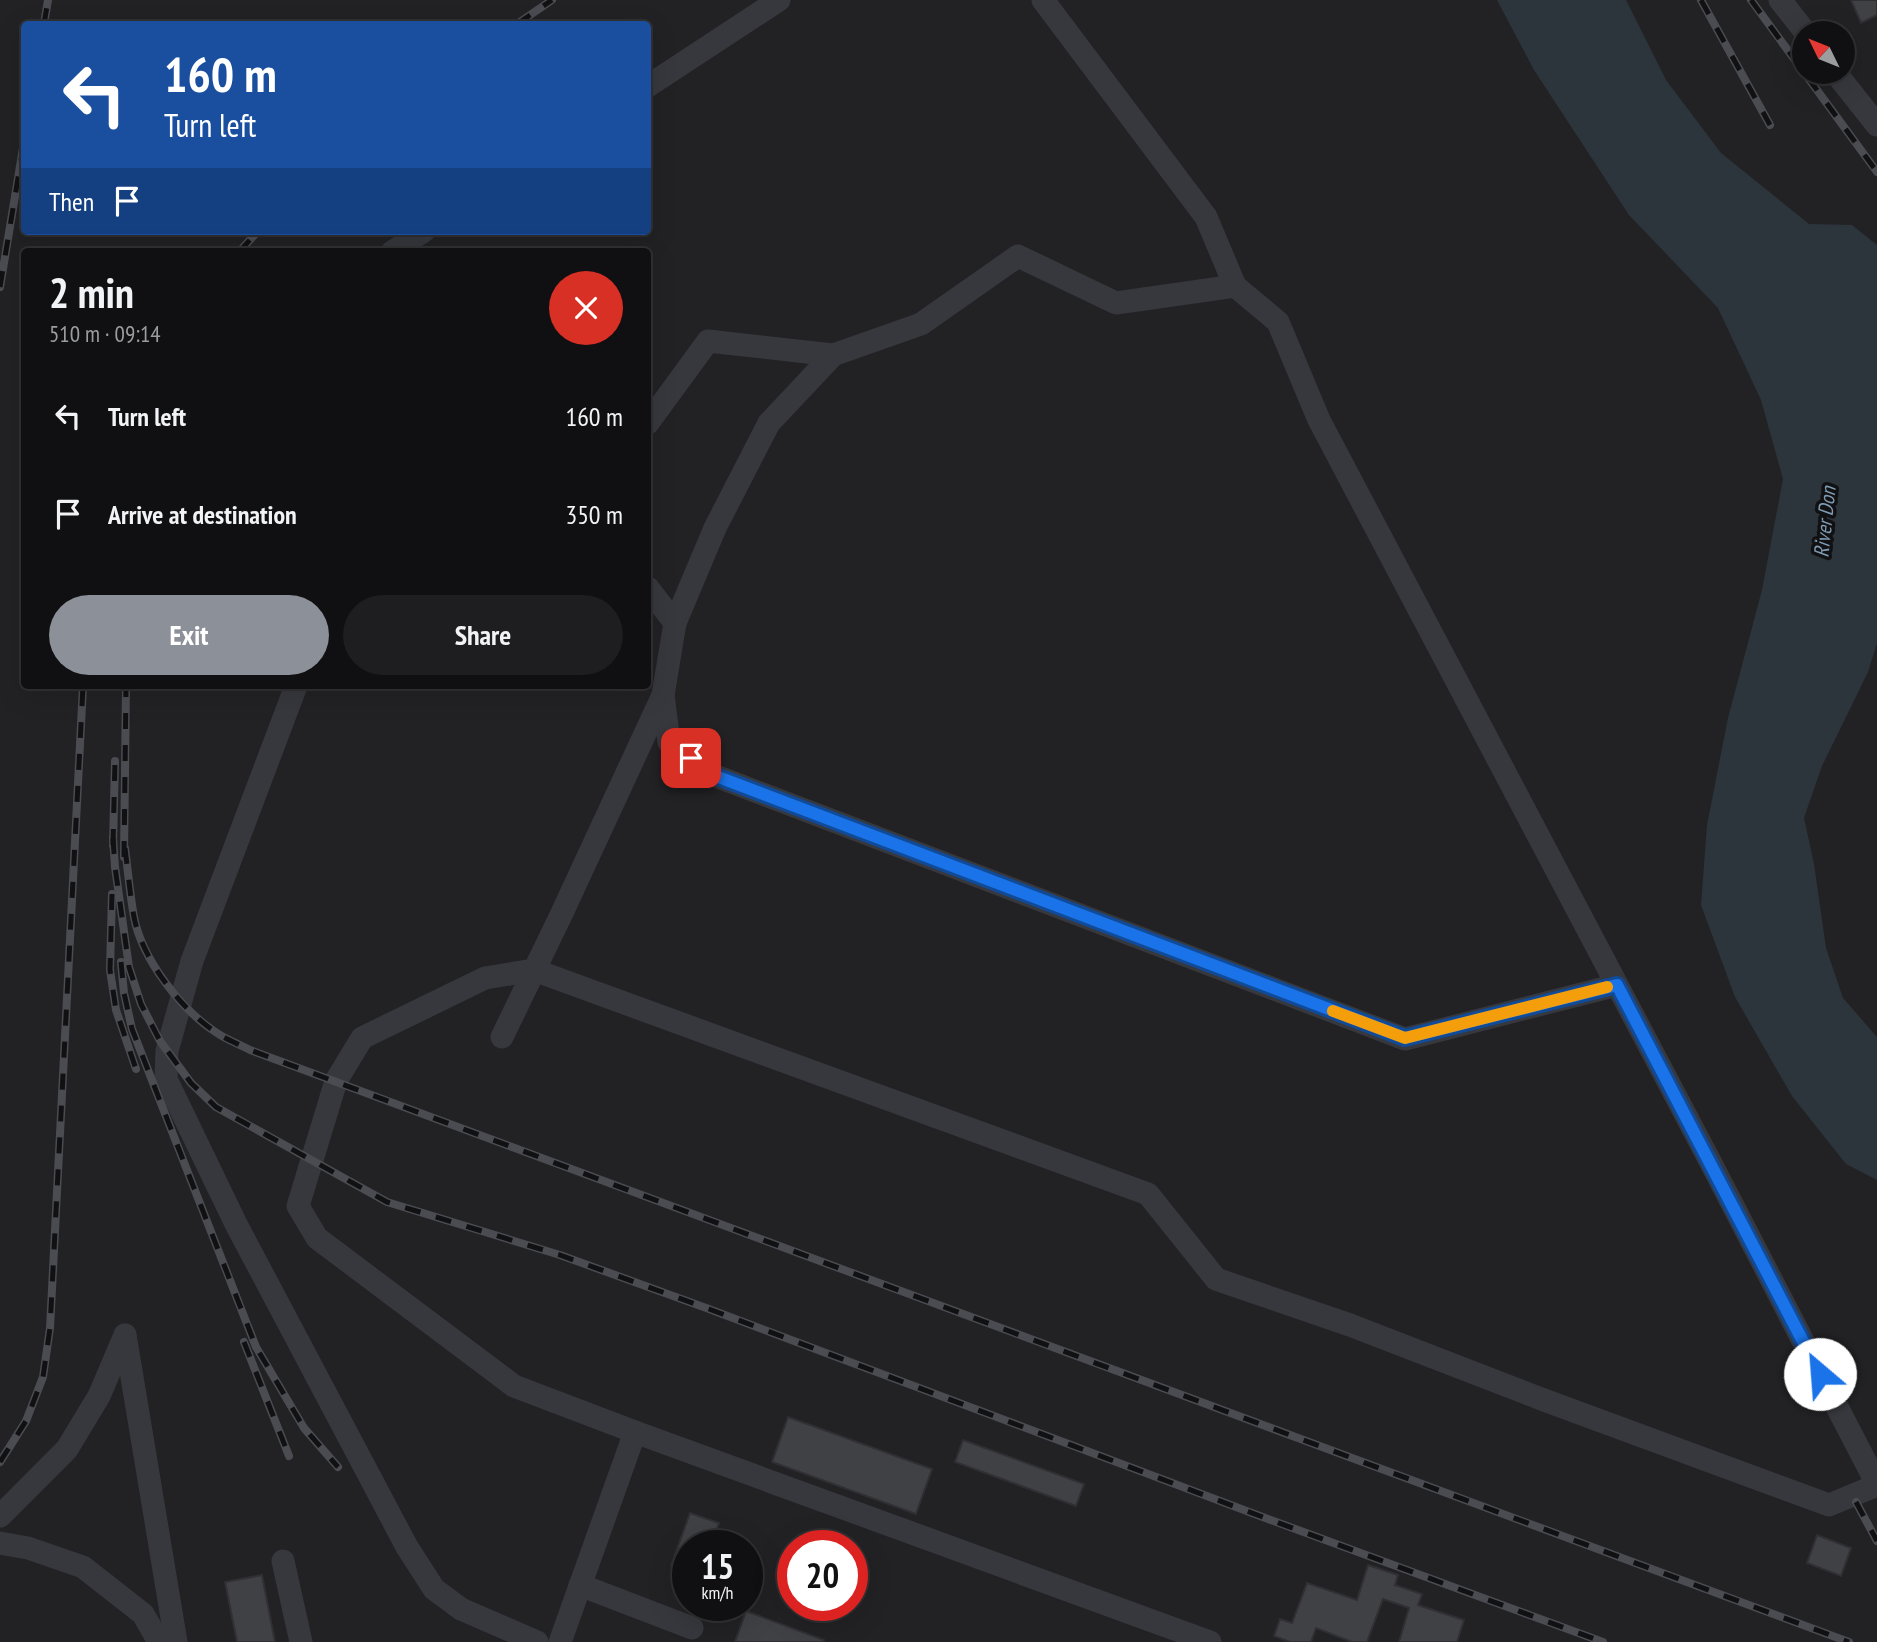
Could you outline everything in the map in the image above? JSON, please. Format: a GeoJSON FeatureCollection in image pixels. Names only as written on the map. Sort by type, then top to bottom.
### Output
{"type":"FeatureCollection","features":[{"type":"Feature","properties":{"kind":"lane"},"geometry":{"type":"LineString","coordinates":[[651,84],[779,0]]}},
{"type":"Feature","properties":{"kind":"lane"},"geometry":{"type":"LineString","coordinates":[[1043,0],[1206,217],[1235,286],[1278,322],[1319,419],[1877,1484],[1829,1505],[1544,1401],[1350,1325],[1216,1279],[1148,1194],[534,970],[485,978],[362,1038],[336,1082],[298,1206],[317,1238],[514,1386],[1210,1642]]}},
{"type":"Feature","properties":{"kind":"lane"},"geometry":{"type":"LineString","coordinates":[[1780,0],[1797,21]]}},
{"type":"Feature","properties":{"kind":"lane"},"geometry":{"type":"LineString","coordinates":[[1847,84],[1872,110]]}},
{"type":"Feature","properties":{"kind":"lane"},"geometry":{"type":"LineString","coordinates":[[398,248],[418,235]]}},
{"type":"Feature","properties":{"kind":"lane"},"geometry":{"type":"LineString","coordinates":[[651,419],[708,341],[833,355],[921,324],[1017,256],[1116,303],[1235,286]]}},
{"type":"Feature","properties":{"kind":"lane"},"geometry":{"type":"LineString","coordinates":[[502,1037],[663,695],[675,623],[715,528],[769,423],[833,355]]}},
{"type":"Feature","properties":{"kind":"lane"},"geometry":{"type":"LineString","coordinates":[[651,592],[675,623]]}},
{"type":"Feature","properties":{"kind":"lane"},"geometry":{"type":"LineString","coordinates":[[295,689],[192,961],[167,1051],[166,1079],[236,1224],[414,1557],[434,1588],[461,1609],[537,1642]]}},
{"type":"Feature","properties":{"kind":"lane"},"geometry":{"type":"LineString","coordinates":[[663,695],[669,742],[713,775],[1405,1038],[1617,985]]}},
{"type":"Feature","properties":{"kind":"lane"},"geometry":{"type":"LineString","coordinates":[[0,1516],[67,1449],[99,1396],[125,1335],[176,1642]]}},
{"type":"Feature","properties":{"kind":"lane"},"geometry":{"type":"LineString","coordinates":[[560,1642],[635,1432]]}},
{"type":"Feature","properties":{"kind":"lane"},"geometry":{"type":"LineString","coordinates":[[0,1544],[28,1548],[83,1567],[143,1614],[159,1642]]}},
{"type":"Feature","properties":{"kind":"lane"},"geometry":{"type":"LineString","coordinates":[[283,1561],[301,1642]]}},
{"type":"Feature","properties":{"kind":"lane"},"geometry":{"type":"LineString","coordinates":[[580,1585],[692,1628]]}},
{"type":"Feature","properties":{"kind":"shaded area"},"geometry":{"type":"Polygon","coordinates":[[[0,0],[1877,0],[1877,1642],[0,1642],[0,0]]]}},
{"type":"Feature","properties":{"kind":"water","name":"River Don"},"geometry":{"type":"Polygon","coordinates":[[[1497,0],[1626,0],[1666,80],[1721,153],[1809,224],[1852,225],[1877,245],[1877,643],[1868,672],[1822,766],[1804,818],[1814,864],[1826,948],[1843,998],[1877,1037],[1877,1180],[1846,1164],[1792,1096],[1735,997],[1701,905],[1707,825],[1728,718],[1762,590],[1783,479],[1761,400],[1718,308],[1629,215],[1534,70],[1497,0]]]}},
{"type":"Feature","properties":{"kind":"building"},"geometry":{"type":"Polygon","coordinates":[[[1851,0],[1877,0],[1877,15],[1861,23],[1851,0]]]}},
{"type":"Feature","properties":{"kind":"building"},"geometry":{"type":"Polygon","coordinates":[[[788,1417],[932,1469],[916,1514],[772,1462],[788,1417]]]}},
{"type":"Feature","properties":{"kind":"building"},"geometry":{"type":"Polygon","coordinates":[[[963,1440],[1084,1484],[1076,1506],[955,1462],[963,1440]]]}},
{"type":"Feature","properties":{"kind":"building"},"geometry":{"type":"Polygon","coordinates":[[[690,1513],[719,1523],[716,1530],[684,1530],[690,1513]]]}},
{"type":"Feature","properties":{"kind":"building"},"geometry":{"type":"Polygon","coordinates":[[[1817,1535],[1851,1548],[1841,1576],[1807,1563],[1817,1535]]]}},
{"type":"Feature","properties":{"kind":"building"},"geometry":{"type":"Polygon","coordinates":[[[1368,1565],[1398,1575],[1395,1585],[1422,1594],[1418,1605],[1464,1620],[1457,1642],[1399,1642],[1409,1608],[1383,1599],[1367,1642],[1352,1642],[1316,1628],[1311,1642],[1290,1642],[1274,1636],[1280,1619],[1292,1623],[1307,1583],[1357,1600],[1368,1565]]]}},
{"type":"Feature","properties":{"kind":"building"},"geometry":{"type":"Polygon","coordinates":[[[262,1575],[275,1642],[237,1642],[225,1582],[262,1575]]]}},
{"type":"Feature","properties":{"kind":"building"},"geometry":{"type":"Polygon","coordinates":[[[763,1617],[824,1640],[823,1642],[735,1642],[742,1621],[763,1621],[763,1617]]]}},
{"type":"Feature","properties":{"kind":"railway"},"geometry":{"type":"LineString","coordinates":[[44,21],[48,0]]}},
{"type":"Feature","properties":{"kind":"railway"},"geometry":{"type":"LineString","coordinates":[[521,21],[552,0]]}},
{"type":"Feature","properties":{"kind":"railway"},"geometry":{"type":"LineString","coordinates":[[1701,0],[1770,125]]}},
{"type":"Feature","properties":{"kind":"railway"},"geometry":{"type":"LineString","coordinates":[[1751,0],[1877,172]]}},
{"type":"Feature","properties":{"kind":"railway"},"geometry":{"type":"LineString","coordinates":[[0,287],[21,160]]}},
{"type":"Feature","properties":{"kind":"railway"},"geometry":{"type":"LineString","coordinates":[[243,248],[254,235]]}},
{"type":"Feature","properties":{"kind":"railway"},"geometry":{"type":"LineString","coordinates":[[0,1462],[26,1421],[43,1377],[50,1328],[83,689]]}},
{"type":"Feature","properties":{"kind":"railway"},"geometry":{"type":"LineString","coordinates":[[124,857],[126,689]]}},
{"type":"Feature","properties":{"kind":"railway"},"geometry":{"type":"LineString","coordinates":[[113,845],[115,761]]}},
{"type":"Feature","properties":{"kind":"railway"},"geometry":{"type":"LineString","coordinates":[[113,838],[129,967],[141,1004],[160,1041],[191,1083],[216,1107],[387,1202],[560,1255],[1603,1642]]}},
{"type":"Feature","properties":{"kind":"railway"},"geometry":{"type":"LineString","coordinates":[[125,848],[134,917],[138,933],[154,966],[177,997],[203,1023],[250,1050],[1849,1642]]}},
{"type":"Feature","properties":{"kind":"railway"},"geometry":{"type":"LineString","coordinates":[[112,894],[110,970],[116,1010],[136,1069]]}},
{"type":"Feature","properties":{"kind":"railway"},"geometry":{"type":"LineString","coordinates":[[121,962],[132,1029],[256,1347],[304,1428],[338,1467]]}},
{"type":"Feature","properties":{"kind":"railway"},"geometry":{"type":"LineString","coordinates":[[244,1342],[289,1456]]}},
{"type":"Feature","properties":{"kind":"railway"},"geometry":{"type":"LineString","coordinates":[[1856,1502],[1877,1541]]}},
{"type":"Feature","properties":{"kind":"slow traffic"},"geometry":{"type":"LineString","coordinates":[[1333,1011],[1405,1038],[1607,987]]}},
{"type":"Feature","properties":{"kind":"route"},"geometry":{"type":"LineString","coordinates":[[691,758],[713,775],[1405,1038],[1617,985],[1820,1374]]}}]}
